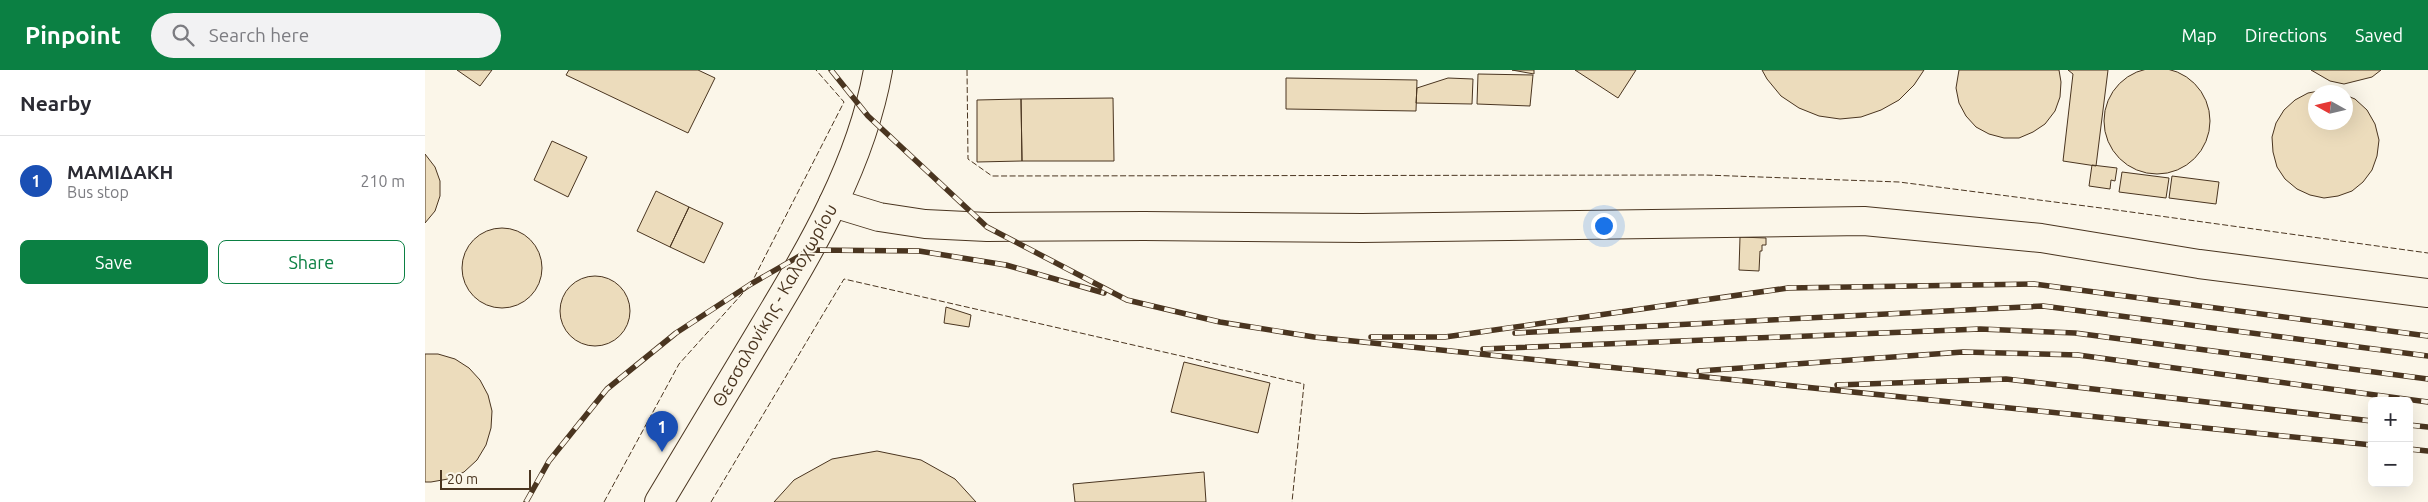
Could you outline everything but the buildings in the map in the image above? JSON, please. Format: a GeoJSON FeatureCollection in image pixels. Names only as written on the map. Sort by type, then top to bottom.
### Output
{"type":"FeatureCollection","features":[{"type":"Feature","properties":{"kind":"street","name":"Θεσσαλονίκης - Καλοχωρίου"},"geometry":{"type":"LineString","coordinates":[[659,502],[810,250],[858,147],[868,116],[878,70]]}},
{"type":"Feature","properties":{"kind":"street"},"geometry":{"type":"LineString","coordinates":[[833,203],[879,217],[925,224],[987,227],[1362,228],[1865,221],[2041,238],[2199,264],[2428,292]]}},
{"type":"Feature","properties":{"kind":"railway"},"geometry":{"type":"LineString","coordinates":[[831,70],[868,116],[987,227],[1127,300],[1220,322],[1314,337],[2368,445]]}},
{"type":"Feature","properties":{"kind":"railway"},"geometry":{"type":"LineString","coordinates":[[526,502],[549,461],[607,389],[676,333],[751,284],[810,250],[919,251],[1006,265],[1104,293]]}},
{"type":"Feature","properties":{"kind":"railway"},"geometry":{"type":"LineString","coordinates":[[1371,337],[1445,337],[1788,288],[2034,284],[2428,336]]}},
{"type":"Feature","properties":{"kind":"railway"},"geometry":{"type":"LineString","coordinates":[[1515,333],[2043,306],[2428,356]]}},
{"type":"Feature","properties":{"kind":"railway"},"geometry":{"type":"LineString","coordinates":[[1483,349],[1980,329],[2075,333],[2428,379]]}},
{"type":"Feature","properties":{"kind":"railway"},"geometry":{"type":"LineString","coordinates":[[1699,371],[1963,352],[2078,355],[2428,402]]}},
{"type":"Feature","properties":{"kind":"railway"},"geometry":{"type":"LineString","coordinates":[[1837,385],[2006,379],[2368,421]]}},
{"type":"Feature","properties":{"kind":"railway"},"geometry":{"type":"LineString","coordinates":[[2413,425],[2428,427]]}},
{"type":"Feature","properties":{"kind":"railway"},"geometry":{"type":"LineString","coordinates":[[2413,449],[2428,451]]}},
{"type":"Feature","properties":{"kind":"fence"},"geometry":{"type":"LineString","coordinates":[[604,502],[679,364],[751,284],[844,102],[816,70]]}},
{"type":"Feature","properties":{"kind":"fence"},"geometry":{"type":"LineString","coordinates":[[967,70],[968,159],[992,176],[1705,175],[1899,182],[2428,253]]}},
{"type":"Feature","properties":{"kind":"fence"},"geometry":{"type":"LineString","coordinates":[[711,502],[844,279],[1304,384],[1292,502]]}},
{"type":"Feature","properties":{"kind":"place","name":"ΜΑΜΙΔΑΚΗ"},"geometry":{"type":"Point","coordinates":[662,452]}}]}
